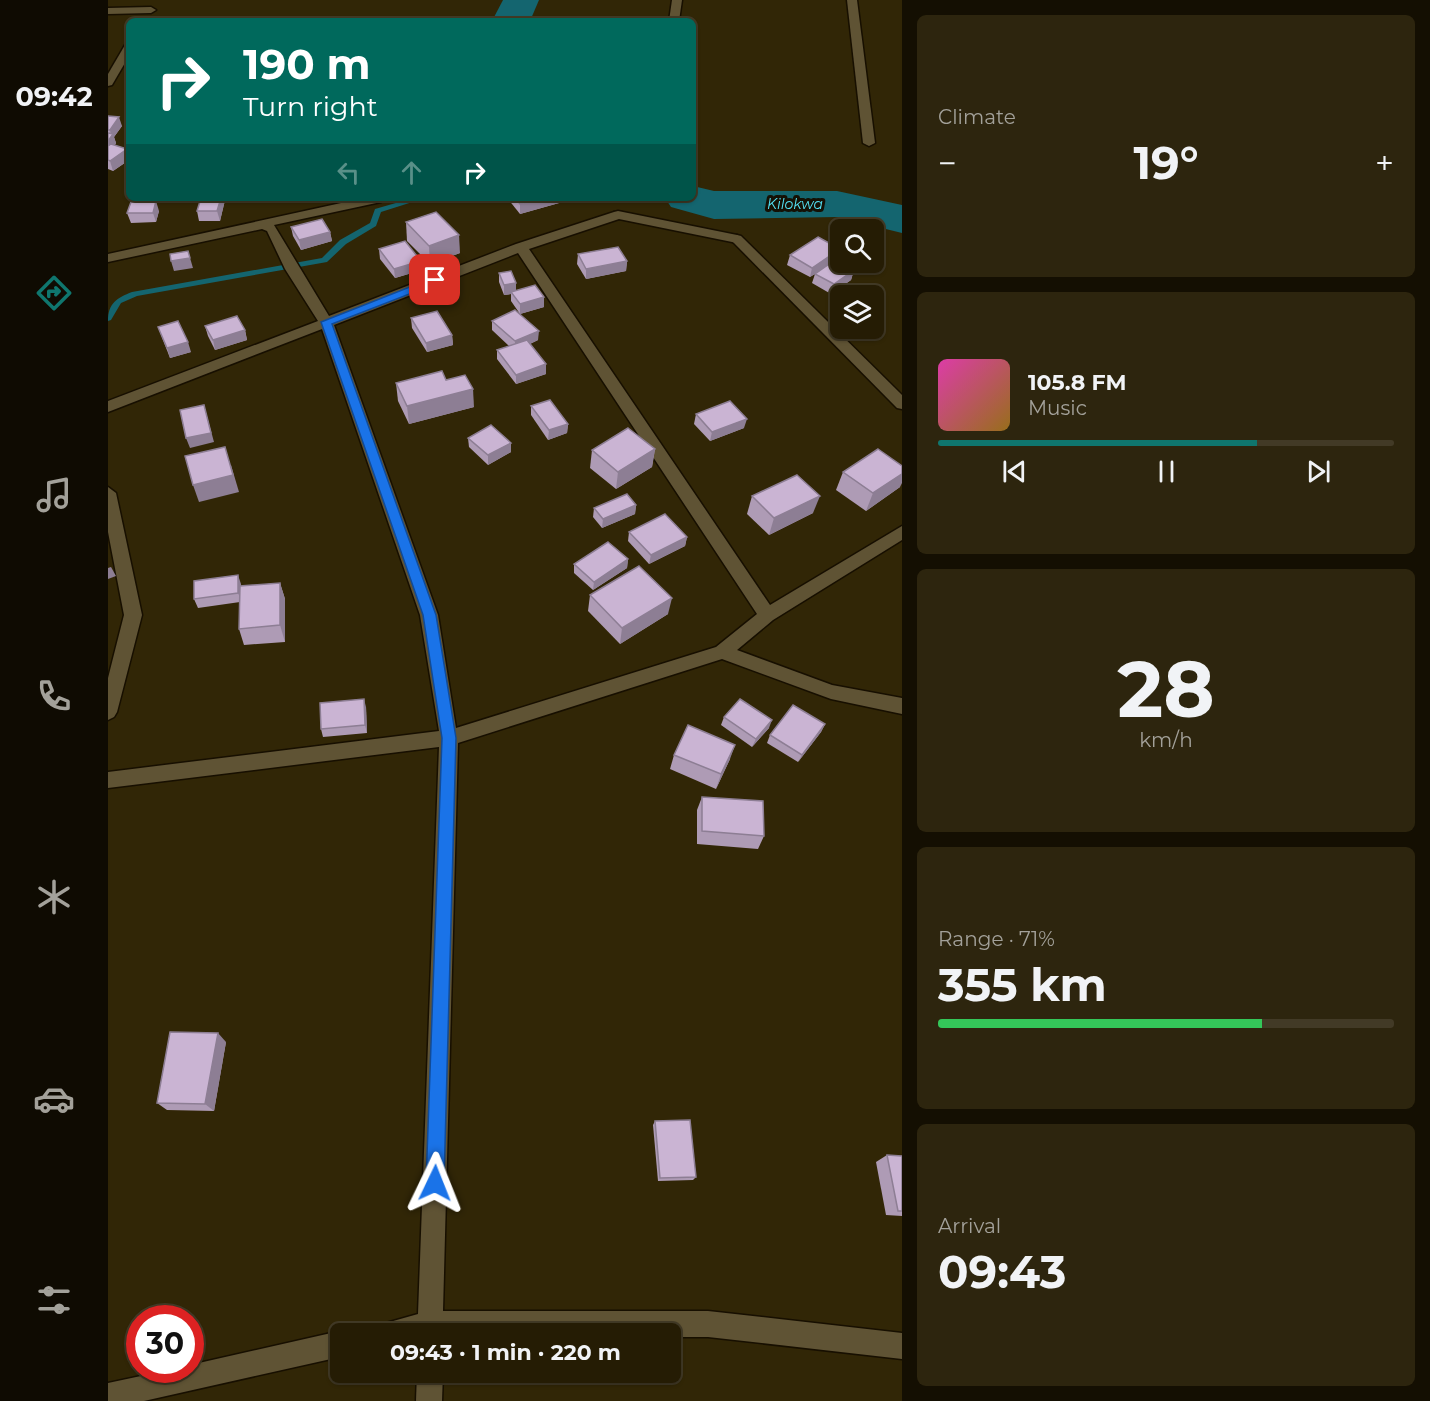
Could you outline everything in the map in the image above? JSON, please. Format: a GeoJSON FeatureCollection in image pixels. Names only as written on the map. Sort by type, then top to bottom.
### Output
{"type":"FeatureCollection","features":[{"type":"Feature","properties":{"kind":"street"},"geometry":{"type":"LineString","coordinates":[[674,18],[677,0]]}},
{"type":"Feature","properties":{"kind":"street"},"geometry":{"type":"LineString","coordinates":[[852,0],[869,143]]}},
{"type":"Feature","properties":{"kind":"street"},"geometry":{"type":"LineString","coordinates":[[108,11],[151,10],[146,18]]}},
{"type":"Feature","properties":{"kind":"street"},"geometry":{"type":"LineString","coordinates":[[108,83],[126,52]]}},
{"type":"Feature","properties":{"kind":"street"},"geometry":{"type":"LineString","coordinates":[[108,258],[367,201]]}},
{"type":"Feature","properties":{"kind":"street"},"geometry":{"type":"LineString","coordinates":[[108,407],[521,247],[618,215],[737,239],[902,404]]}},
{"type":"Feature","properties":{"kind":"street"},"geometry":{"type":"LineString","coordinates":[[248,227],[264,225],[272,229],[290,265],[326,322],[429,615],[449,738],[430,1323]]}},
{"type":"Feature","properties":{"kind":"street"},"geometry":{"type":"LineString","coordinates":[[521,247],[767,615]]}},
{"type":"Feature","properties":{"kind":"street"},"geometry":{"type":"LineString","coordinates":[[108,493],[133,615],[108,711]]}},
{"type":"Feature","properties":{"kind":"street"},"geometry":{"type":"LineString","coordinates":[[108,780],[449,738],[722,652],[767,615],[902,532]]}},
{"type":"Feature","properties":{"kind":"street"},"geometry":{"type":"LineString","coordinates":[[722,652],[831,692],[902,706]]}},
{"type":"Feature","properties":{"kind":"street"},"geometry":{"type":"LineString","coordinates":[[681,1324],[708,1323],[902,1346]]}},
{"type":"Feature","properties":{"kind":"street"},"geometry":{"type":"LineString","coordinates":[[108,1396],[330,1346]]}},
{"type":"Feature","properties":{"kind":"street"},"geometry":{"type":"LineString","coordinates":[[429,1383],[429,1401]]}},
{"type":"Feature","properties":{"kind":"building"},"geometry":{"type":"Polygon","coordinates":[[[108,116],[119,117],[110,130],[108,130],[108,116]]]}},
{"type":"Feature","properties":{"kind":"building"},"geometry":{"type":"Polygon","coordinates":[[[111,144],[126,150],[110,161],[108,160],[108,146],[111,144]]]}},
{"type":"Feature","properties":{"kind":"building"},"geometry":{"type":"Polygon","coordinates":[[[156,201],[153,213],[127,213],[131,202],[156,201]]]}},
{"type":"Feature","properties":{"kind":"building"},"geometry":{"type":"Polygon","coordinates":[[[200,201],[220,201],[217,211],[197,211],[200,201]]]}},
{"type":"Feature","properties":{"kind":"building"},"geometry":{"type":"Polygon","coordinates":[[[436,212],[459,235],[429,246],[406,222],[436,212]]]}},
{"type":"Feature","properties":{"kind":"building"},"geometry":{"type":"Polygon","coordinates":[[[322,219],[330,232],[299,240],[291,227],[322,219]]]}},
{"type":"Feature","properties":{"kind":"building"},"geometry":{"type":"Polygon","coordinates":[[[818,237],[830,244],[830,256],[812,268],[790,255],[818,237]]]}},
{"type":"Feature","properties":{"kind":"building"},"geometry":{"type":"Polygon","coordinates":[[[405,241],[421,261],[394,269],[379,249],[405,241]]]}},
{"type":"Feature","properties":{"kind":"building"},"geometry":{"type":"Polygon","coordinates":[[[618,247],[627,261],[586,269],[578,254],[618,247]]]}},
{"type":"Feature","properties":{"kind":"building"},"geometry":{"type":"Polygon","coordinates":[[[188,251],[190,258],[171,261],[170,254],[188,251]]]}},
{"type":"Feature","properties":{"kind":"building"},"geometry":{"type":"Polygon","coordinates":[[[830,264],[830,273],[850,273],[834,284],[815,274],[830,264]]]}},
{"type":"Feature","properties":{"kind":"building"},"geometry":{"type":"Polygon","coordinates":[[[511,271],[516,283],[504,285],[499,273],[511,271]]]}},
{"type":"Feature","properties":{"kind":"building"},"geometry":{"type":"Polygon","coordinates":[[[535,285],[544,297],[520,304],[511,292],[535,285]]]}},
{"type":"Feature","properties":{"kind":"building"},"geometry":{"type":"Polygon","coordinates":[[[515,310],[539,331],[515,341],[492,321],[515,310]]]}},
{"type":"Feature","properties":{"kind":"building"},"geometry":{"type":"Polygon","coordinates":[[[437,311],[452,335],[426,343],[411,318],[437,311]]]}},
{"type":"Feature","properties":{"kind":"building"},"geometry":{"type":"Polygon","coordinates":[[[237,316],[245,330],[213,340],[205,326],[237,316]]]}},
{"type":"Feature","properties":{"kind":"building"},"geometry":{"type":"Polygon","coordinates":[[[178,321],[188,342],[167,348],[158,327],[178,321]]]}},
{"type":"Feature","properties":{"kind":"building"},"geometry":{"type":"Polygon","coordinates":[[[527,340],[546,364],[516,375],[497,350],[527,340]]]}},
{"type":"Feature","properties":{"kind":"building"},"geometry":{"type":"Polygon","coordinates":[[[442,371],[446,380],[465,375],[473,389],[407,406],[396,383],[442,371]]]}},
{"type":"Feature","properties":{"kind":"building"},"geometry":{"type":"Polygon","coordinates":[[[550,400],[568,424],[549,430],[531,406],[550,400]]]}},
{"type":"Feature","properties":{"kind":"building"},"geometry":{"type":"Polygon","coordinates":[[[730,401],[747,419],[712,432],[696,414],[730,401]]]}},
{"type":"Feature","properties":{"kind":"building"},"geometry":{"type":"Polygon","coordinates":[[[204,405],[211,433],[186,438],[180,410],[204,405]]]}},
{"type":"Feature","properties":{"kind":"building"},"geometry":{"type":"Polygon","coordinates":[[[491,425],[511,443],[488,455],[468,438],[491,425]]]}},
{"type":"Feature","properties":{"kind":"building"},"geometry":{"type":"Polygon","coordinates":[[[628,428],[655,449],[618,472],[592,450],[628,428]]]}},
{"type":"Feature","properties":{"kind":"building"},"geometry":{"type":"Polygon","coordinates":[[[225,447],[233,475],[193,485],[185,456],[225,447]]]}},
{"type":"Feature","properties":{"kind":"building"},"geometry":{"type":"Polygon","coordinates":[[[878,449],[902,466],[902,474],[873,493],[843,472],[878,449]]]}},
{"type":"Feature","properties":{"kind":"building"},"geometry":{"type":"Polygon","coordinates":[[[797,475],[820,496],[774,518],[752,496],[797,475]]]}},
{"type":"Feature","properties":{"kind":"building"},"geometry":{"type":"Polygon","coordinates":[[[627,494],[636,505],[603,519],[594,508],[627,494]]]}},
{"type":"Feature","properties":{"kind":"building"},"geometry":{"type":"Polygon","coordinates":[[[665,514],[687,537],[651,555],[629,532],[665,514]]]}},
{"type":"Feature","properties":{"kind":"building"},"geometry":{"type":"Polygon","coordinates":[[[608,542],[628,559],[594,582],[574,564],[608,542]]]}},
{"type":"Feature","properties":{"kind":"building"},"geometry":{"type":"Polygon","coordinates":[[[639,566],[672,598],[622,628],[590,595],[639,566]]]}},
{"type":"Feature","properties":{"kind":"building"},"geometry":{"type":"Polygon","coordinates":[[[238,575],[238,593],[194,599],[194,581],[238,575]]]}},
{"type":"Feature","properties":{"kind":"building"},"geometry":{"type":"Polygon","coordinates":[[[280,583],[280,625],[239,629],[240,586],[280,583]]]}},
{"type":"Feature","properties":{"kind":"building"},"geometry":{"type":"Polygon","coordinates":[[[364,699],[365,725],[321,729],[320,703],[364,699]]]}},
{"type":"Feature","properties":{"kind":"building"},"geometry":{"type":"Polygon","coordinates":[[[740,699],[772,720],[756,739],[724,717],[740,699]]]}},
{"type":"Feature","properties":{"kind":"building"},"geometry":{"type":"Polygon","coordinates":[[[793,705],[825,724],[802,755],[770,735],[793,705]]]}},
{"type":"Feature","properties":{"kind":"building"},"geometry":{"type":"Polygon","coordinates":[[[688,725],[735,745],[721,774],[674,755],[688,725]]]}},
{"type":"Feature","properties":{"kind":"building"},"geometry":{"type":"Polygon","coordinates":[[[702,797],[763,801],[764,836],[702,831],[702,797]]]}},
{"type":"Feature","properties":{"kind":"building"},"geometry":{"type":"Polygon","coordinates":[[[170,1032],[218,1033],[205,1104],[157,1103],[170,1032]]]}},
{"type":"Feature","properties":{"kind":"building"},"geometry":{"type":"Polygon","coordinates":[[[690,1120],[696,1177],[660,1178],[655,1121],[690,1120]]]}},
{"type":"Feature","properties":{"kind":"building"},"geometry":{"type":"Polygon","coordinates":[[[887,1155],[902,1156],[902,1211],[898,1211],[887,1155]]]}},
{"type":"Feature","properties":{"kind":"waterway","name":"Kilokwa"},"geometry":{"type":"LineString","coordinates":[[512,18],[521,0]]}},
{"type":"Feature","properties":{"kind":"waterway","name":"Kilokwa"},"geometry":{"type":"LineString","coordinates":[[696,200],[714,205],[837,204],[902,219]]}},
{"type":"Feature","properties":{"kind":"waterway"},"geometry":{"type":"LineString","coordinates":[[108,318],[118,301],[135,294],[324,260],[343,242],[373,224],[378,211],[411,201]]}},
{"type":"Feature","properties":{"kind":"route"},"geometry":{"type":"LineString","coordinates":[[435,280],[326,322],[429,615],[449,738],[435,1183]]}}]}
